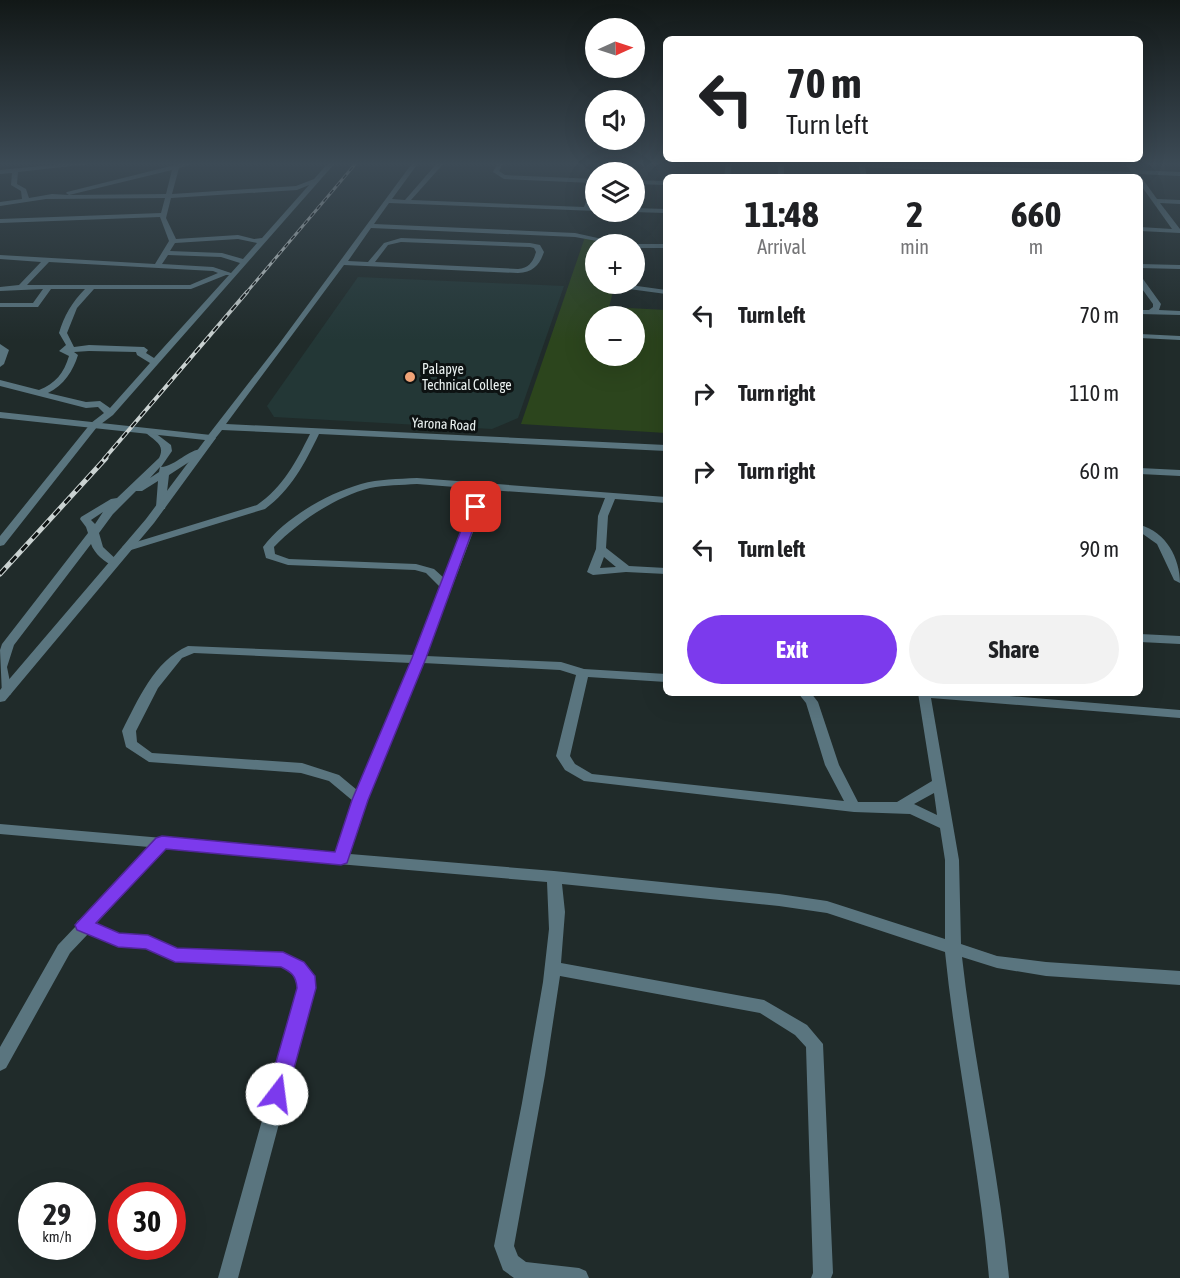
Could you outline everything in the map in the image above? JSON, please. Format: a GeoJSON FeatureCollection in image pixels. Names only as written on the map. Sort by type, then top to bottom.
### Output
{"type":"FeatureCollection","features":[{"type":"Feature","properties":{"kind":"street"},"geometry":{"type":"LineString","coordinates":[[157,266],[173,241],[166,222]]}},
{"type":"Feature","properties":{"kind":"street"},"geometry":{"type":"LineString","coordinates":[[191,287],[229,273],[244,262],[280,222]]}},
{"type":"Feature","properties":{"kind":"street"},"geometry":{"type":"LineString","coordinates":[[3,695],[161,507],[372,222]]}},
{"type":"Feature","properties":{"kind":"street"},"geometry":{"type":"LineString","coordinates":[[369,226],[585,237]]}},
{"type":"Feature","properties":{"kind":"street"},"geometry":{"type":"LineString","coordinates":[[1143,229],[1179,231]]}},
{"type":"Feature","properties":{"kind":"street"},"geometry":{"type":"LineString","coordinates":[[173,241],[238,237],[254,241],[264,240]]}},
{"type":"Feature","properties":{"kind":"street"},"geometry":{"type":"LineString","coordinates":[[342,263],[524,271],[536,265],[540,252],[537,247],[530,245],[401,240],[386,244],[370,264]]}},
{"type":"Feature","properties":{"kind":"street"},"geometry":{"type":"LineString","coordinates":[[645,246],[663,246]]}},
{"type":"Feature","properties":{"kind":"street"},"geometry":{"type":"LineString","coordinates":[[166,253],[222,255],[244,262]]}},
{"type":"Feature","properties":{"kind":"street"},"geometry":{"type":"LineString","coordinates":[[0,256],[213,269],[229,273]]}},
{"type":"Feature","properties":{"kind":"street"},"geometry":{"type":"LineString","coordinates":[[22,286],[48,260]]}},
{"type":"Feature","properties":{"kind":"street"},"geometry":{"type":"LineString","coordinates":[[1143,266],[1180,267]]}},
{"type":"Feature","properties":{"kind":"street"},"geometry":{"type":"LineString","coordinates":[[0,543],[94,425],[110,413],[208,302],[229,273]]}},
{"type":"Feature","properties":{"kind":"street"},"geometry":{"type":"LineString","coordinates":[[1143,285],[1158,304],[1157,308],[1144,312]]}},
{"type":"Feature","properties":{"kind":"street"},"geometry":{"type":"LineString","coordinates":[[0,290],[22,286],[191,287],[204,291],[208,302]]}},
{"type":"Feature","properties":{"kind":"street"},"geometry":{"type":"LineString","coordinates":[[0,305],[35,305],[49,287]]}},
{"type":"Feature","properties":{"kind":"street"},"geometry":{"type":"LineString","coordinates":[[63,351],[71,346],[63,333],[67,316],[77,301],[92,287]]}},
{"type":"Feature","properties":{"kind":"street"},"geometry":{"type":"LineString","coordinates":[[645,291],[663,292]]}},
{"type":"Feature","properties":{"kind":"street"},"geometry":{"type":"LineString","coordinates":[[1144,312],[1180,313]]}},
{"type":"Feature","properties":{"kind":"street"},"geometry":{"type":"LineString","coordinates":[[1143,336],[1180,338]]}},
{"type":"Feature","properties":{"kind":"street"},"geometry":{"type":"LineString","coordinates":[[0,347],[5,350],[0,364]]}},
{"type":"Feature","properties":{"kind":"street"},"geometry":{"type":"LineString","coordinates":[[63,351],[89,348],[144,350],[140,353],[155,362]]}},
{"type":"Feature","properties":{"kind":"street"},"geometry":{"type":"LineString","coordinates":[[42,392],[59,383],[72,361],[74,355],[63,351]]}},
{"type":"Feature","properties":{"kind":"street"},"geometry":{"type":"LineString","coordinates":[[0,383],[86,405],[100,404],[110,413]]}},
{"type":"Feature","properties":{"kind":"street"},"geometry":{"type":"LineString","coordinates":[[0,415],[211,438]]}},
{"type":"Feature","properties":{"kind":"street","name":"Yarona Road"},"geometry":{"type":"LineString","coordinates":[[220,427],[663,448]]}},
{"type":"Feature","properties":{"kind":"street"},"geometry":{"type":"LineString","coordinates":[[127,548],[261,507],[274,499],[287,485],[316,431]]}},
{"type":"Feature","properties":{"kind":"street"},"geometry":{"type":"LineString","coordinates":[[3,695],[1,667],[8,644],[94,535],[109,512],[163,459],[167,451],[166,445],[150,432]]}},
{"type":"Feature","properties":{"kind":"street"},"geometry":{"type":"LineString","coordinates":[[124,496],[201,451]]}},
{"type":"Feature","properties":{"kind":"street"},"geometry":{"type":"LineString","coordinates":[[161,507],[163,459]]}},
{"type":"Feature","properties":{"kind":"street"},"geometry":{"type":"LineString","coordinates":[[1143,471],[1180,473]]}},
{"type":"Feature","properties":{"kind":"street"},"geometry":{"type":"LineString","coordinates":[[445,586],[430,571],[416,567],[288,562],[270,556],[268,547],[281,534],[306,516],[356,489],[377,484],[417,482],[663,500]]}},
{"type":"Feature","properties":{"kind":"street"},"geometry":{"type":"LineString","coordinates":[[341,859],[360,800],[419,658],[445,586],[485,488]]}},
{"type":"Feature","properties":{"kind":"street"},"geometry":{"type":"LineString","coordinates":[[610,496],[603,516],[601,549],[593,572],[627,569],[663,571]]}},
{"type":"Feature","properties":{"kind":"street"},"geometry":{"type":"LineString","coordinates":[[1143,529],[1154,533],[1163,544],[1180,580]]}},
{"type":"Feature","properties":{"kind":"street"},"geometry":{"type":"LineString","coordinates":[[94,535],[98,548],[114,563]]}},
{"type":"Feature","properties":{"kind":"street"},"geometry":{"type":"LineString","coordinates":[[601,549],[627,569]]}},
{"type":"Feature","properties":{"kind":"street"},"geometry":{"type":"LineString","coordinates":[[1143,638],[1180,640]]}},
{"type":"Feature","properties":{"kind":"street"},"geometry":{"type":"LineString","coordinates":[[360,800],[334,778],[302,768],[149,758],[131,744],[129,731],[152,686],[167,666],[187,650],[419,658],[561,666],[583,673],[663,678]]}},
{"type":"Feature","properties":{"kind":"street"},"geometry":{"type":"LineString","coordinates":[[583,673],[563,756],[570,767],[589,778],[854,807],[899,807],[913,809],[945,825]]}},
{"type":"Feature","properties":{"kind":"street"},"geometry":{"type":"LineString","coordinates":[[807,696],[812,702],[832,765],[854,807]]}},
{"type":"Feature","properties":{"kind":"street"},"geometry":{"type":"LineString","coordinates":[[924,696],[952,860],[953,948],[959,1007],[995,1234],[999,1278]]}},
{"type":"Feature","properties":{"kind":"street"},"geometry":{"type":"LineString","coordinates":[[961,696],[1180,714]]}},
{"type":"Feature","properties":{"kind":"street"},"geometry":{"type":"LineString","coordinates":[[899,807],[938,784]]}},
{"type":"Feature","properties":{"kind":"street"},"geometry":{"type":"LineString","coordinates":[[0,829],[740,895],[827,907],[998,962],[1046,969],[1180,978]]}},
{"type":"Feature","properties":{"kind":"street"},"geometry":{"type":"LineString","coordinates":[[0,1063],[64,949],[83,925],[162,842]]}},
{"type":"Feature","properties":{"kind":"street"},"geometry":{"type":"LineString","coordinates":[[554,877],[558,903],[553,968],[535,1088],[504,1246],[510,1263],[523,1272],[579,1278]]}},
{"type":"Feature","properties":{"kind":"street"},"geometry":{"type":"LineString","coordinates":[[83,925],[118,940],[148,942],[175,955],[283,960],[298,967],[306,976],[307,988],[228,1278]]}},
{"type":"Feature","properties":{"kind":"street"},"geometry":{"type":"LineString","coordinates":[[553,968],[764,1007],[801,1030],[814,1044],[823,1272],[821,1278]]}},
{"type":"Feature","properties":{"kind":"shaded area","name":"Palapye Technical College"},"geometry":{"type":"Polygon","coordinates":[[[358,277],[564,286],[518,418],[492,429],[274,417],[267,406],[358,277]]]}},
{"type":"Feature","properties":{"kind":"green space"},"geometry":{"type":"Polygon","coordinates":[[[585,237],[585,294],[612,294],[609,306],[585,306],[585,366],[645,366],[645,309],[663,310],[663,433],[521,424],[585,237]]]}},
{"type":"Feature","properties":{"kind":"railway"},"geometry":{"type":"LineString","coordinates":[[246,293],[306,222]]}},
{"type":"Feature","properties":{"kind":"railway"},"geometry":{"type":"LineString","coordinates":[[104,459],[247,292]]}},
{"type":"Feature","properties":{"kind":"railway"},"geometry":{"type":"LineString","coordinates":[[0,574],[106,458]]}},
{"type":"Feature","properties":{"kind":"place","name":"Palapye Technical College"},"geometry":{"type":"Point","coordinates":[410,377]}},
{"type":"Feature","properties":{"kind":"route"},"geometry":{"type":"LineString","coordinates":[[277,1094],[307,988],[306,976],[298,967],[283,960],[175,955],[148,942],[118,940],[83,925],[162,842],[341,859],[360,800],[419,658],[476,507]]}}]}
